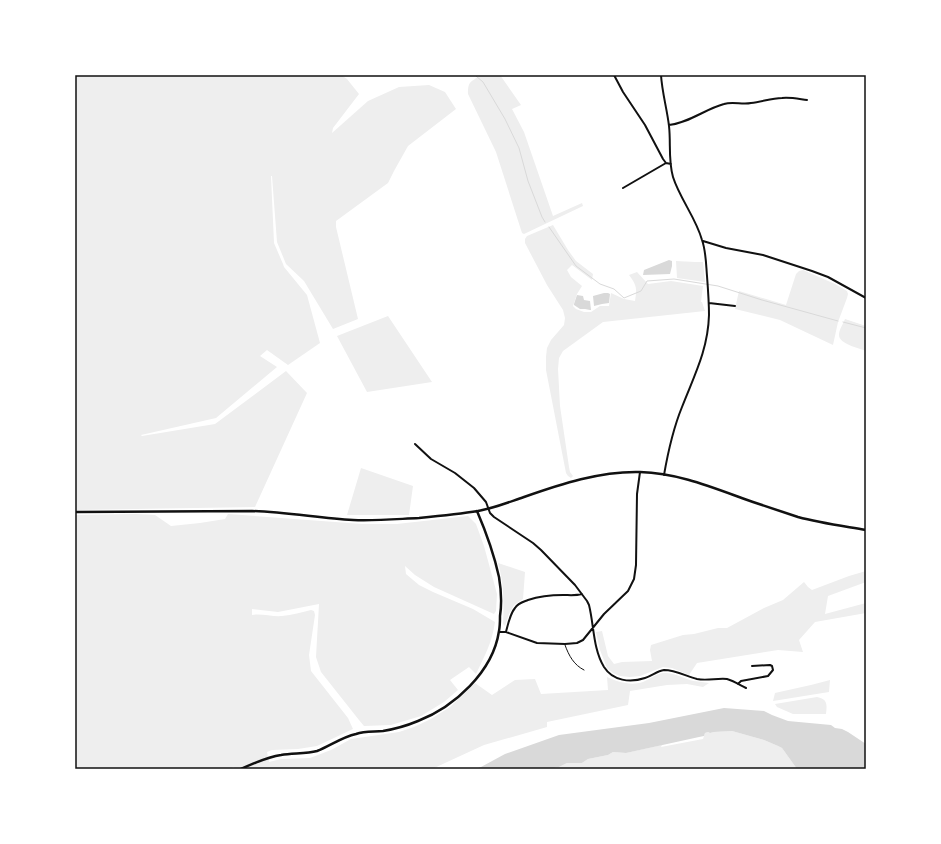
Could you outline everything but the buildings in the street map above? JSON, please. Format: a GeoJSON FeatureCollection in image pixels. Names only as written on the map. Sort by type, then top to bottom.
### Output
{"type":"FeatureCollection","features":[{"type":"Feature","properties":{"kind":"street"},"geometry":{"type":"LineString","coordinates":[[614,75],[622,92],[644,125],[663,159],[666,163],[670,164]]}},
{"type":"Feature","properties":{"kind":"street"},"geometry":{"type":"LineString","coordinates":[[661,75],[669,125],[670,164],[673,178],[703,241],[709,302],[708,333],[705,346],[696,374],[675,425],[669,446],[664,475]]}},
{"type":"Feature","properties":{"kind":"street"},"geometry":{"type":"LineString","coordinates":[[669,125],[682,122],[725,103],[733,102],[742,104],[783,98],[807,100]]}},
{"type":"Feature","properties":{"kind":"street"},"geometry":{"type":"LineString","coordinates":[[623,188],[666,163]]}},
{"type":"Feature","properties":{"kind":"street"},"geometry":{"type":"LineString","coordinates":[[703,241],[726,248],[763,255],[800,267],[828,277],[866,298]]}},
{"type":"Feature","properties":{"kind":"street"},"geometry":{"type":"LineString","coordinates":[[709,302],[735,306]]}},
{"type":"Feature","properties":{"kind":"street"},"geometry":{"type":"LineString","coordinates":[[415,444],[431,459],[455,473],[469,484],[485,501],[490,513],[494,517],[534,543],[575,585],[589,605],[598,652],[609,673],[618,679],[639,680],[658,671],[666,670],[699,679],[727,679],[746,688]]}},
{"type":"Feature","properties":{"kind":"street"},"geometry":{"type":"LineString","coordinates":[[499,632],[506,632],[537,643],[577,643],[582,640],[604,614],[623,596],[631,586],[636,570],[637,494],[640,472]]}},
{"type":"Feature","properties":{"kind":"street"},"geometry":{"type":"LineString","coordinates":[[75,512],[252,511],[352,520],[377,520],[457,514],[488,509],[566,483],[602,475],[640,472],[664,475],[698,483],[798,517],[866,530]]}},
{"type":"Feature","properties":{"kind":"street"},"geometry":{"type":"LineString","coordinates":[[241,769],[271,757],[316,751],[354,734],[404,727],[440,710],[460,696],[485,667],[499,632],[501,591],[499,577],[486,534],[477,511]]}},
{"type":"Feature","properties":{"kind":"street"},"geometry":{"type":"LineString","coordinates":[[506,632],[512,613],[518,604],[522,602],[546,596],[582,594]]}},
{"type":"Feature","properties":{"kind":"street"},"geometry":{"type":"LineString","coordinates":[[738,684],[742,681],[768,676],[773,670],[772,666],[770,665],[752,666]]}},
{"type":"Feature","properties":{"kind":"lane"},"geometry":{"type":"LineString","coordinates":[[565,644],[572,660],[577,666],[584,670]]}},
{"type":"Feature","properties":{"kind":"shaded area"},"geometry":{"type":"Polygon","coordinates":[[[75,75],[341,75],[347,79],[359,94],[333,128],[332,133],[368,101],[399,87],[429,85],[445,92],[456,109],[408,146],[388,183],[336,221],[336,227],[358,319],[333,329],[304,281],[286,264],[277,242],[271,176],[274,243],[284,267],[307,295],[320,343],[288,365],[267,350],[260,356],[277,367],[216,418],[141,435],[215,424],[286,371],[307,393],[255,507],[75,510],[75,75]]]}},
{"type":"Feature","properties":{"kind":"shaded area"},"geometry":{"type":"Polygon","coordinates":[[[480,75],[500,75],[521,105],[512,109],[524,132],[553,216],[582,203],[583,206],[524,234],[522,233],[496,152],[468,94],[469,84],[480,75]]]}},
{"type":"Feature","properties":{"kind":"shaded area"},"geometry":{"type":"Polygon","coordinates":[[[553,225],[576,261],[593,274],[592,280],[572,265],[567,270],[571,277],[582,286],[577,294],[573,306],[576,309],[584,312],[591,312],[600,306],[609,306],[611,293],[624,299],[635,301],[636,287],[629,275],[637,272],[648,284],[671,281],[703,286],[701,302],[705,311],[603,322],[563,351],[559,358],[558,369],[560,406],[569,467],[573,476],[571,478],[566,473],[546,370],[547,348],[551,340],[564,325],[565,318],[563,310],[547,285],[525,243],[527,236],[553,225]]]}},
{"type":"Feature","properties":{"kind":"shaded area"},"geometry":{"type":"Polygon","coordinates":[[[669,260],[672,261],[670,274],[643,275],[644,270],[669,260]]]}},
{"type":"Feature","properties":{"kind":"shaded area"},"geometry":{"type":"Polygon","coordinates":[[[676,261],[703,262],[705,282],[677,278],[676,261]]]}},
{"type":"Feature","properties":{"kind":"shaded area"},"geometry":{"type":"Polygon","coordinates":[[[803,270],[847,291],[847,298],[838,322],[833,345],[780,320],[735,309],[739,291],[786,305],[796,274],[803,270]]]}},
{"type":"Feature","properties":{"kind":"shaded area"},"geometry":{"type":"Polygon","coordinates":[[[604,293],[610,294],[609,303],[594,306],[593,296],[604,293]]]}},
{"type":"Feature","properties":{"kind":"shaded area"},"geometry":{"type":"Polygon","coordinates":[[[577,295],[583,296],[584,300],[590,301],[591,310],[580,309],[574,305],[577,295]]]}},
{"type":"Feature","properties":{"kind":"shaded area"},"geometry":{"type":"Polygon","coordinates":[[[388,316],[432,382],[367,392],[337,336],[388,316]]]}},
{"type":"Feature","properties":{"kind":"shaded area"},"geometry":{"type":"Polygon","coordinates":[[[845,319],[866,326],[866,351],[842,341],[840,338],[840,331],[845,319]]]}},
{"type":"Feature","properties":{"kind":"shaded area"},"geometry":{"type":"Polygon","coordinates":[[[361,468],[413,486],[409,515],[347,515],[361,468]]]}},
{"type":"Feature","properties":{"kind":"shaded area"},"geometry":{"type":"Polygon","coordinates":[[[228,514],[362,524],[397,524],[468,516],[476,524],[484,546],[497,594],[496,611],[494,614],[434,587],[415,575],[405,566],[406,574],[419,585],[473,609],[495,622],[490,643],[476,674],[469,667],[450,680],[458,690],[444,702],[421,716],[391,725],[364,726],[321,672],[316,657],[319,604],[278,612],[252,609],[252,615],[259,614],[278,616],[311,610],[314,611],[315,615],[309,655],[311,671],[348,718],[353,729],[317,746],[298,749],[272,750],[267,752],[269,762],[281,759],[310,758],[331,750],[351,739],[399,732],[414,727],[431,719],[450,707],[475,683],[492,695],[515,680],[535,679],[541,694],[608,690],[607,677],[620,682],[634,684],[643,682],[655,675],[663,673],[694,681],[709,683],[703,687],[687,684],[667,685],[630,691],[628,705],[547,722],[547,727],[484,745],[432,769],[235,769],[234,767],[228,769],[75,769],[75,515],[155,515],[171,526],[225,519],[228,514]]]}},
{"type":"Feature","properties":{"kind":"shaded area"},"geometry":{"type":"Polygon","coordinates":[[[498,563],[525,572],[523,599],[514,605],[505,626],[503,624],[502,586],[498,563]]]}},
{"type":"Feature","properties":{"kind":"shaded area"},"geometry":{"type":"Polygon","coordinates":[[[866,571],[866,582],[828,596],[825,614],[866,603],[866,613],[815,622],[799,640],[803,652],[778,650],[697,663],[689,675],[672,668],[663,667],[640,676],[630,677],[620,676],[607,668],[600,650],[596,632],[602,631],[608,656],[614,664],[622,662],[652,661],[650,650],[651,645],[683,635],[718,628],[727,628],[764,608],[783,600],[804,582],[812,590],[866,571]]]}},
{"type":"Feature","properties":{"kind":"shaded area"},"geometry":{"type":"Polygon","coordinates":[[[830,680],[829,692],[773,701],[775,693],[830,680]]]}},
{"type":"Feature","properties":{"kind":"shaded area"},"geometry":{"type":"Polygon","coordinates":[[[817,697],[825,701],[827,708],[826,714],[793,714],[777,707],[775,704],[817,697]]]}},
{"type":"Feature","properties":{"kind":"shaded area"},"geometry":{"type":"Polygon","coordinates":[[[724,708],[764,711],[788,721],[831,725],[835,728],[842,729],[866,744],[866,769],[797,769],[782,748],[764,740],[732,731],[708,732],[705,733],[704,736],[626,753],[613,752],[608,755],[588,759],[582,763],[567,763],[559,767],[548,769],[475,769],[505,754],[559,735],[649,723],[724,708]]]}},
{"type":"Feature","properties":{"kind":"shaded area"},"geometry":{"type":"Polygon","coordinates":[[[732,731],[764,740],[782,748],[797,769],[548,769],[559,767],[567,763],[582,763],[588,759],[608,755],[613,752],[626,753],[662,745],[661,747],[703,739],[705,733],[708,732],[732,731]]]}},
{"type":"Feature","properties":{"kind":"waterway"},"geometry":{"type":"LineString","coordinates":[[476,76],[483,82],[505,119],[519,148],[528,181],[545,222]]}},
{"type":"Feature","properties":{"kind":"waterway"},"geometry":{"type":"LineString","coordinates":[[549,227],[576,266],[600,284],[614,289],[624,298],[641,291],[647,281],[674,279],[718,286],[838,321]]}},
{"type":"Feature","properties":{"kind":"waterway"},"geometry":{"type":"LineString","coordinates":[[843,322],[866,328]]}}]}
